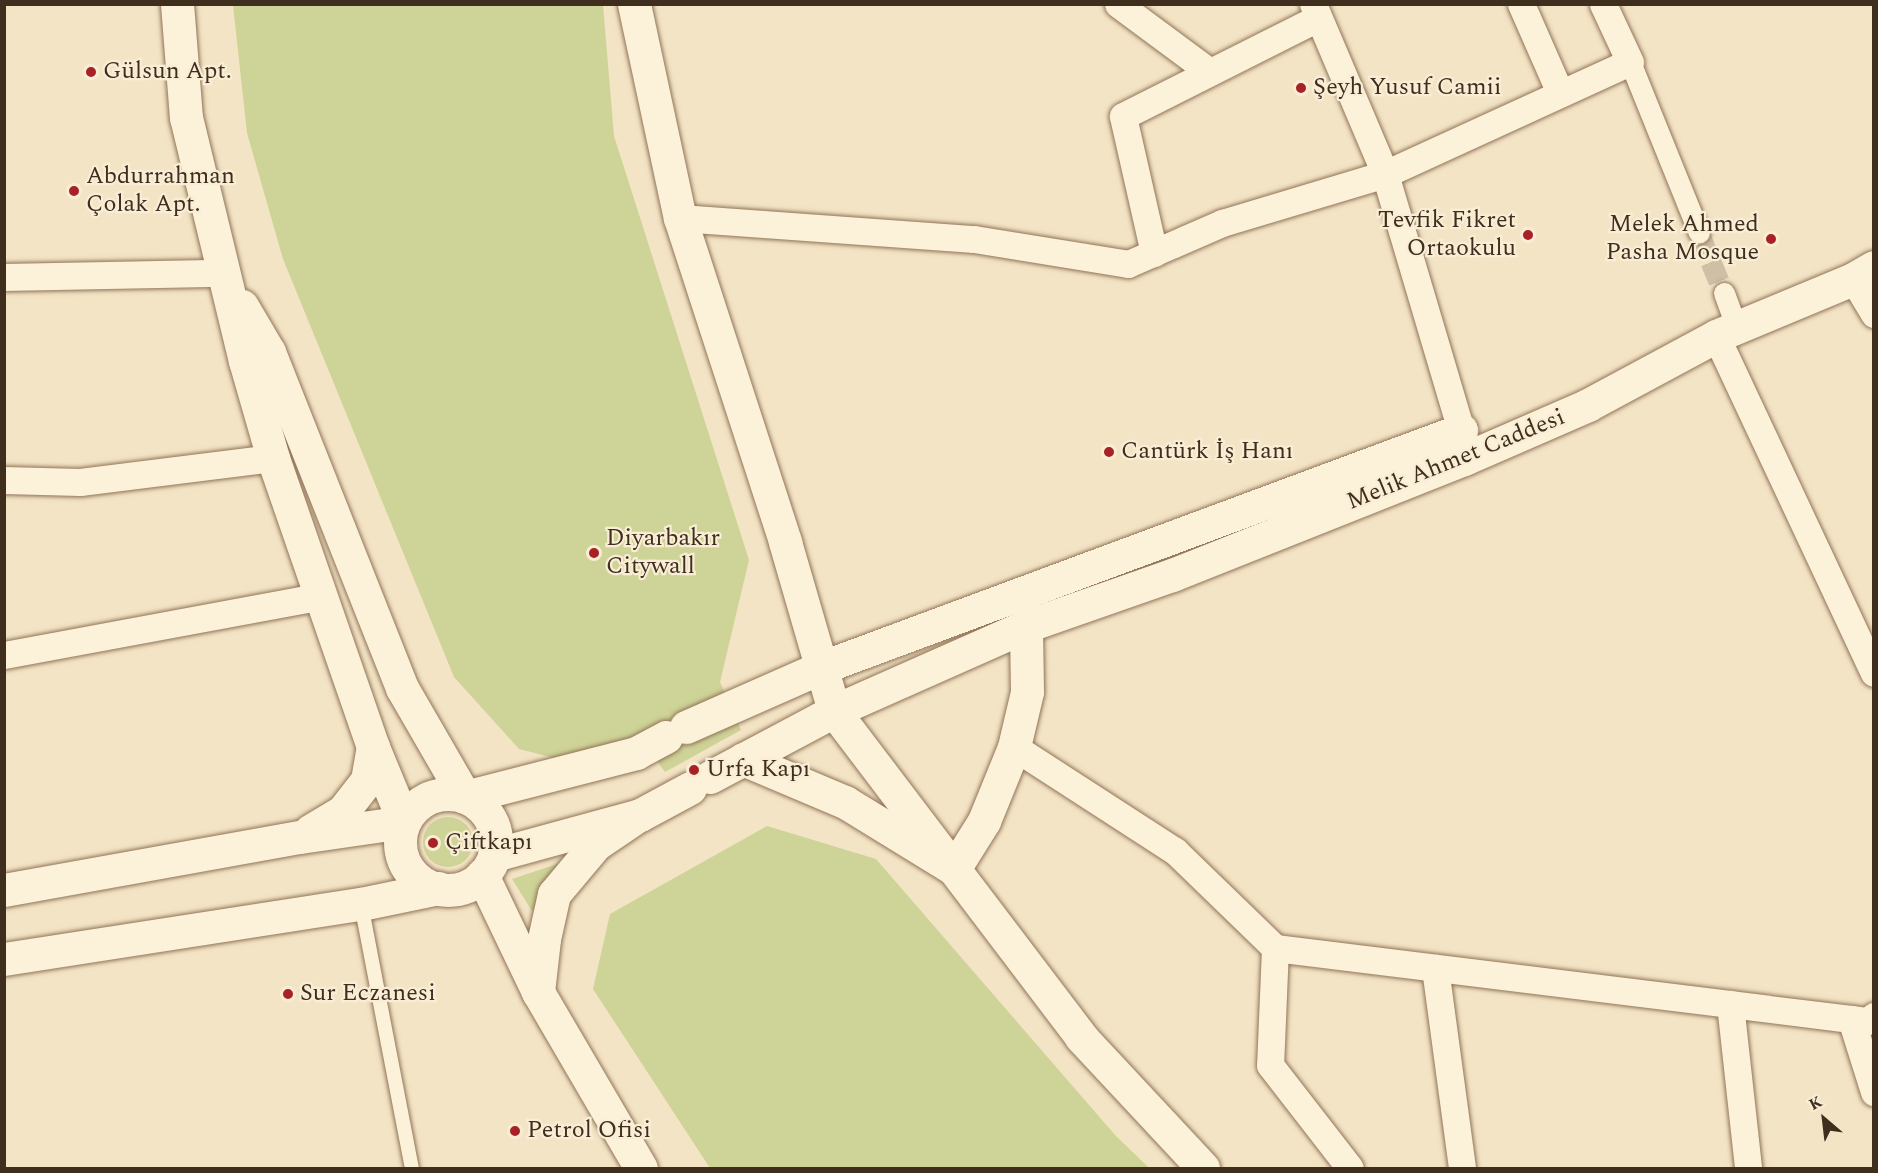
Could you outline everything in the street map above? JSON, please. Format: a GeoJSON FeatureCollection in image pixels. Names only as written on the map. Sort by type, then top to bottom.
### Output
{"type":"FeatureCollection","features":[{"type":"Feature","properties":{"kind":"main road"},"geometry":{"type":"LineString","coordinates":[[177,4],[186,118],[222,273],[273,458],[373,747],[405,822]]}},
{"type":"Feature","properties":{"kind":"main road"},"geometry":{"type":"LineString","coordinates":[[634,4],[680,218],[785,542],[834,711],[1081,1037],[1203,1168]]}},
{"type":"Feature","properties":{"kind":"main road"},"geometry":{"type":"LineString","coordinates":[[222,273],[269,352],[402,688],[465,796],[482,808],[494,826],[496,840],[488,865],[538,992],[641,1168]]}},
{"type":"Feature","properties":{"kind":"main road","name":"Melik Ahmet Caddesi"},"geometry":{"type":"LineString","coordinates":[[640,815],[834,711],[1026,626],[1172,575],[1463,444],[1588,405],[1726,332],[1863,273]]}},
{"type":"Feature","properties":{"kind":"main road"},"geometry":{"type":"LineString","coordinates":[[438,888],[413,874],[405,863],[400,849],[405,822],[423,801],[451,794],[465,796],[636,753],[676,732],[820,668],[1463,444]]}},
{"type":"Feature","properties":{"kind":"main road"},"geometry":{"type":"LineString","coordinates":[[954,869],[984,821],[1014,747],[1027,692],[1026,626]]}},
{"type":"Feature","properties":{"kind":"main road"},"geometry":{"type":"LineString","coordinates":[[300,837],[342,811],[368,780],[373,747]]}},
{"type":"Feature","properties":{"kind":"main road"},"geometry":{"type":"LineString","coordinates":[[743,759],[845,802],[954,869]]}},
{"type":"Feature","properties":{"kind":"main road"},"geometry":{"type":"LineString","coordinates":[[4,959],[361,903],[438,888],[454,889],[469,884],[488,865],[640,815]]}},
{"type":"Feature","properties":{"kind":"main road"},"geometry":{"type":"LineString","coordinates":[[538,992],[544,939],[554,894],[596,844],[640,815]]}},
{"type":"Feature","properties":{"kind":"main road"},"geometry":{"type":"LineString","coordinates":[[4,890],[300,837],[405,822]]}},
{"type":"Feature","properties":{"kind":"street"},"geometry":{"type":"LineString","coordinates":[[1118,4],[1210,72]]}},
{"type":"Feature","properties":{"kind":"street"},"geometry":{"type":"LineString","coordinates":[[1521,4],[1560,93]]}},
{"type":"Feature","properties":{"kind":"street"},"geometry":{"type":"LineString","coordinates":[[1603,4],[1630,62],[1699,233]]}},
{"type":"Feature","properties":{"kind":"street"},"geometry":{"type":"LineString","coordinates":[[1154,253],[1123,116],[1210,72],[1315,11],[1385,174],[1463,444]]}},
{"type":"Feature","properties":{"kind":"street"},"geometry":{"type":"LineString","coordinates":[[680,218],[974,239],[1128,264],[1222,223],[1385,174],[1630,62]]}},
{"type":"Feature","properties":{"kind":"street"},"geometry":{"type":"LineString","coordinates":[[4,277],[222,273]]}},
{"type":"Feature","properties":{"kind":"street"},"geometry":{"type":"LineString","coordinates":[[1863,273],[1874,314]]}},
{"type":"Feature","properties":{"kind":"street"},"geometry":{"type":"LineString","coordinates":[[1724,294],[1726,332],[1874,673]]}},
{"type":"Feature","properties":{"kind":"street"},"geometry":{"type":"LineString","coordinates":[[4,480],[80,482],[273,458]]}},
{"type":"Feature","properties":{"kind":"street"},"geometry":{"type":"LineString","coordinates":[[4,655],[321,596]]}},
{"type":"Feature","properties":{"kind":"street"},"geometry":{"type":"LineString","coordinates":[[1014,747],[1175,850],[1275,948],[1862,1018],[1874,1092]]}},
{"type":"Feature","properties":{"kind":"street"},"geometry":{"type":"LineString","coordinates":[[1275,948],[1270,1065],[1350,1168]]}},
{"type":"Feature","properties":{"kind":"street"},"geometry":{"type":"LineString","coordinates":[[1435,968],[1462,1168]]}},
{"type":"Feature","properties":{"kind":"street"},"geometry":{"type":"LineString","coordinates":[[1730,1004],[1748,1168]]}},
{"type":"Feature","properties":{"kind":"lane"},"geometry":{"type":"LineString","coordinates":[[361,903],[412,1168]]}},
{"type":"Feature","properties":{"kind":"green space"},"geometry":{"type":"Polygon","coordinates":[[[233,5],[603,5],[614,136],[749,560],[720,682],[741,730],[665,772],[654,757],[566,761],[519,749],[454,677],[283,259],[247,133],[233,5]]]}},
{"type":"Feature","properties":{"kind":"green space"},"geometry":{"type":"Polygon","coordinates":[[[448,817],[466,824],[473,842],[466,860],[448,867],[430,860],[423,842],[430,824],[448,817]]]}},
{"type":"Feature","properties":{"kind":"green space"},"geometry":{"type":"Polygon","coordinates":[[[767,826],[876,859],[1115,1135],[1149,1168],[710,1168],[593,989],[610,914],[767,826]]]}},
{"type":"Feature","properties":{"kind":"green space"},"geometry":{"type":"Polygon","coordinates":[[[560,863],[532,911],[512,879],[560,863]]]}},
{"type":"Feature","properties":{"kind":"tunnel"},"geometry":{"type":"LineString","coordinates":[[1699,233],[1724,293]]}},
{"type":"Feature","properties":{"kind":"place","name":"Gülsun Apt."},"geometry":{"type":"Point","coordinates":[91,72]}},
{"type":"Feature","properties":{"kind":"place","name":"Şeyh Yusuf Camii"},"geometry":{"type":"Point","coordinates":[1301,88]}},
{"type":"Feature","properties":{"kind":"place","name":"Abdurrahman Çolak Apt."},"geometry":{"type":"Point","coordinates":[74,191]}},
{"type":"Feature","properties":{"kind":"place","name":"Tevfik Fikret Ortaokulu"},"geometry":{"type":"Point","coordinates":[1528,235]}},
{"type":"Feature","properties":{"kind":"place","name":"Melek Ahmed Pasha Mosque"},"geometry":{"type":"Point","coordinates":[1771,239]}},
{"type":"Feature","properties":{"kind":"place","name":"Cantürk İş Hanı"},"geometry":{"type":"Point","coordinates":[1109,452]}},
{"type":"Feature","properties":{"kind":"place","name":"Diyarbakır Citywall"},"geometry":{"type":"Point","coordinates":[594,553]}},
{"type":"Feature","properties":{"kind":"place","name":"Urfa Kapı"},"geometry":{"type":"Point","coordinates":[694,770]}},
{"type":"Feature","properties":{"kind":"place","name":"Çiftkapı"},"geometry":{"type":"Point","coordinates":[433,843]}},
{"type":"Feature","properties":{"kind":"place","name":"Sur Eczanesi"},"geometry":{"type":"Point","coordinates":[288,994]}},
{"type":"Feature","properties":{"kind":"place","name":"Petrol Ofisi"},"geometry":{"type":"Point","coordinates":[515,1131]}}]}
